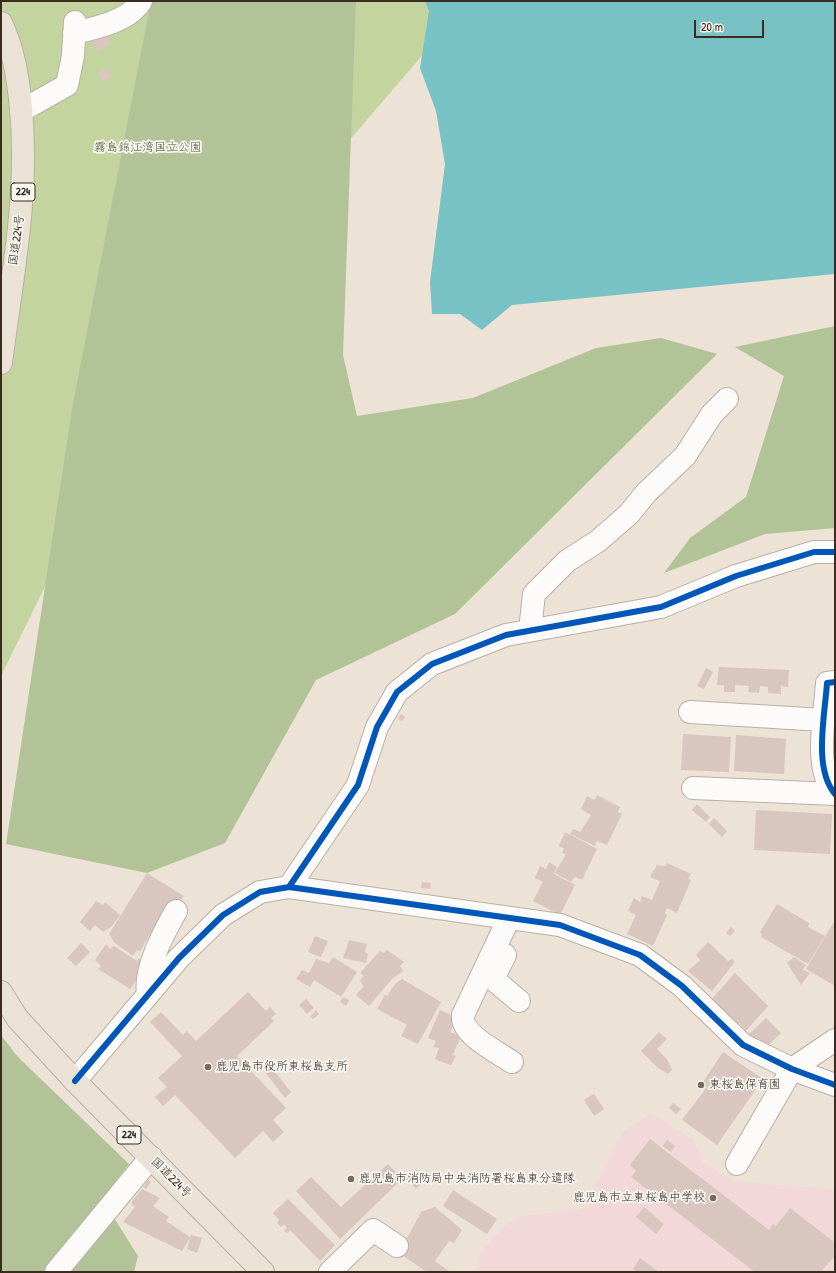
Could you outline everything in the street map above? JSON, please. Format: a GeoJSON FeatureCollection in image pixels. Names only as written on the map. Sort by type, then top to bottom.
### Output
{"type":"FeatureCollection","features":[{"type":"Feature","properties":{"kind":"highway","name":"国道224号"},"geometry":{"type":"LineString","coordinates":[[1,23],[6,34],[17,71],[24,149],[22,201],[1,363]]}},
{"type":"Feature","properties":{"kind":"highway","name":"国道224号"},"geometry":{"type":"LineString","coordinates":[[1,992],[17,1018],[75,1081],[263,1272]]}},
{"type":"Feature","properties":{"kind":"street"},"geometry":{"type":"LineString","coordinates":[[21,110],[67,85],[73,56],[75,27],[97,27],[118,19],[136,10],[142,1]]}},
{"type":"Feature","properties":{"kind":"street"},"geometry":{"type":"LineString","coordinates":[[530,630],[534,594],[567,561],[598,541],[629,514],[646,493],[685,456],[712,414],[727,399]]}},
{"type":"Feature","properties":{"kind":"street"},"geometry":{"type":"LineString","coordinates":[[289,887],[358,785],[377,727],[397,692],[432,664],[506,634],[661,607],[736,576],[814,552],[835,552]]}},
{"type":"Feature","properties":{"kind":"street"},"geometry":{"type":"LineString","coordinates":[[835,682],[827,683],[822,738],[824,772],[828,786],[835,794]]}},
{"type":"Feature","properties":{"kind":"street"},"geometry":{"type":"LineString","coordinates":[[690,712],[824,720]]}},
{"type":"Feature","properties":{"kind":"street"},"geometry":{"type":"LineString","coordinates":[[693,788],[835,794]]}},
{"type":"Feature","properties":{"kind":"street"},"geometry":{"type":"LineString","coordinates":[[75,1081],[179,958],[223,915],[260,892],[289,887],[560,925],[640,955],[682,986],[743,1045],[792,1069],[835,1085]]}},
{"type":"Feature","properties":{"kind":"street"},"geometry":{"type":"LineString","coordinates":[[148,993],[147,983],[158,949],[163,935],[176,911]]}},
{"type":"Feature","properties":{"kind":"street"},"geometry":{"type":"LineString","coordinates":[[516,919],[493,979],[520,1001]]}},
{"type":"Feature","properties":{"kind":"street"},"geometry":{"type":"LineString","coordinates":[[512,1062],[468,1032],[462,1021],[462,1015],[516,919]]}},
{"type":"Feature","properties":{"kind":"street"},"geometry":{"type":"LineString","coordinates":[[737,1164],[792,1069],[835,1040]]}},
{"type":"Feature","properties":{"kind":"street"},"geometry":{"type":"LineString","coordinates":[[56,1272],[151,1157]]}},
{"type":"Feature","properties":{"kind":"street"},"geometry":{"type":"LineString","coordinates":[[330,1272],[373,1230],[397,1246]]}},
{"type":"Feature","properties":{"kind":"shaded area","name":"鹿児島市立東桜島中学校"},"geometry":{"type":"Polygon","coordinates":[[[651,1113],[693,1140],[703,1162],[734,1181],[835,1189],[835,1272],[476,1272],[479,1256],[503,1227],[517,1217],[588,1208],[597,1180],[624,1131],[651,1113]]]}},
{"type":"Feature","properties":{"kind":"green space","name":"霧島錦江湾国立公園"},"geometry":{"type":"Polygon","coordinates":[[[1,1],[469,1],[151,371],[1,676],[1,1]]]}},
{"type":"Feature","properties":{"kind":"green space"},"geometry":{"type":"Polygon","coordinates":[[[151,1],[356,1],[343,355],[357,416],[473,398],[596,348],[661,338],[717,354],[455,614],[316,680],[225,843],[147,873],[6,844],[72,409],[151,1]]]}},
{"type":"Feature","properties":{"kind":"green space"},"geometry":{"type":"Polygon","coordinates":[[[835,326],[835,528],[765,534],[664,573],[690,538],[746,497],[784,376],[735,347],[835,326]]]}},
{"type":"Feature","properties":{"kind":"green space"},"geometry":{"type":"Polygon","coordinates":[[[1,1035],[17,1056],[129,1164],[102,1199],[138,1256],[134,1272],[1,1272],[1,1035]]]}},
{"type":"Feature","properties":{"kind":"water"},"geometry":{"type":"Polygon","coordinates":[[[425,1],[835,1],[835,274],[512,305],[482,330],[460,314],[432,314],[430,282],[445,164],[436,111],[420,68],[429,11],[425,1]]]}},
{"type":"Feature","properties":{"kind":"building"},"geometry":{"type":"Polygon","coordinates":[[[106,29],[111,45],[96,52],[89,35],[106,29]]]}},
{"type":"Feature","properties":{"kind":"building"},"geometry":{"type":"Polygon","coordinates":[[[103,68],[112,76],[105,82],[97,74],[103,68]]]}},
{"type":"Feature","properties":{"kind":"building"},"geometry":{"type":"Polygon","coordinates":[[[719,667],[789,670],[788,687],[781,686],[781,694],[768,693],[768,687],[760,686],[759,693],[748,692],[749,686],[735,685],[735,692],[724,692],[724,685],[717,685],[719,667]]]}},
{"type":"Feature","properties":{"kind":"building"},"geometry":{"type":"Polygon","coordinates":[[[706,668],[713,672],[704,689],[697,686],[706,668]]]}},
{"type":"Feature","properties":{"kind":"building"},"geometry":{"type":"Polygon","coordinates":[[[401,714],[405,717],[402,721],[398,719],[401,714]]]}},
{"type":"Feature","properties":{"kind":"building"},"geometry":{"type":"Polygon","coordinates":[[[683,734],[731,737],[729,772],[681,770],[683,734]]]}},
{"type":"Feature","properties":{"kind":"building"},"geometry":{"type":"Polygon","coordinates":[[[736,735],[786,739],[784,774],[734,771],[736,735]]]}},
{"type":"Feature","properties":{"kind":"building"},"geometry":{"type":"Polygon","coordinates":[[[597,795],[620,807],[618,812],[622,814],[607,845],[597,841],[595,846],[570,834],[573,829],[580,832],[591,815],[581,809],[587,796],[594,800],[597,795]]]}},
{"type":"Feature","properties":{"kind":"building"},"geometry":{"type":"Polygon","coordinates":[[[697,804],[710,817],[706,822],[692,810],[697,804]]]}},
{"type":"Feature","properties":{"kind":"building"},"geometry":{"type":"Polygon","coordinates":[[[756,810],[832,814],[830,854],[754,850],[756,810]]]}},
{"type":"Feature","properties":{"kind":"building"},"geometry":{"type":"Polygon","coordinates":[[[714,818],[727,831],[722,837],[709,824],[714,818]]]}},
{"type":"Feature","properties":{"kind":"building"},"geometry":{"type":"Polygon","coordinates":[[[565,832],[597,849],[582,880],[575,877],[571,882],[555,873],[566,854],[562,853],[564,849],[559,846],[565,832]]]}},
{"type":"Feature","properties":{"kind":"building"},"geometry":{"type":"Polygon","coordinates":[[[549,862],[557,867],[554,874],[575,885],[560,915],[533,901],[543,882],[535,878],[540,866],[546,869],[549,862]]]}},
{"type":"Feature","properties":{"kind":"building"},"geometry":{"type":"Polygon","coordinates":[[[667,863],[691,874],[688,879],[691,880],[677,913],[667,908],[665,913],[667,915],[653,946],[627,934],[636,915],[628,911],[634,898],[640,902],[642,896],[652,900],[660,881],[650,877],[657,865],[665,866],[667,863]]]}},
{"type":"Feature","properties":{"kind":"building"},"geometry":{"type":"Polygon","coordinates":[[[147,873],[184,896],[157,930],[153,929],[140,951],[137,950],[133,956],[115,943],[109,934],[147,873]]]}},
{"type":"Feature","properties":{"kind":"building"},"geometry":{"type":"Polygon","coordinates":[[[422,882],[431,883],[430,889],[421,888],[422,882]]]}},
{"type":"Feature","properties":{"kind":"building"},"geometry":{"type":"Polygon","coordinates":[[[96,901],[103,905],[105,902],[120,915],[111,927],[103,932],[95,925],[90,931],[80,922],[96,901]]]}},
{"type":"Feature","properties":{"kind":"building"},"geometry":{"type":"Polygon","coordinates":[[[777,904],[809,923],[808,927],[825,936],[808,964],[761,937],[762,934],[760,932],[777,904]]]}},
{"type":"Feature","properties":{"kind":"building"},"geometry":{"type":"Polygon","coordinates":[[[833,923],[835,924],[835,986],[806,969],[833,923]]]}},
{"type":"Feature","properties":{"kind":"building"},"geometry":{"type":"Polygon","coordinates":[[[731,927],[735,931],[730,936],[726,933],[731,927]]]}},
{"type":"Feature","properties":{"kind":"building"},"geometry":{"type":"Polygon","coordinates":[[[315,936],[328,941],[321,957],[308,952],[315,936]]]}},
{"type":"Feature","properties":{"kind":"building"},"geometry":{"type":"Polygon","coordinates":[[[349,940],[367,944],[365,952],[368,954],[366,963],[343,958],[349,940]]]}},
{"type":"Feature","properties":{"kind":"building"},"geometry":{"type":"Polygon","coordinates":[[[708,942],[728,961],[732,959],[735,962],[712,991],[688,971],[700,960],[696,955],[708,942]]]}},
{"type":"Feature","properties":{"kind":"building"},"geometry":{"type":"Polygon","coordinates":[[[81,943],[90,952],[76,966],[67,958],[81,943]]]}},
{"type":"Feature","properties":{"kind":"building"},"geometry":{"type":"Polygon","coordinates":[[[106,944],[110,949],[114,946],[137,961],[139,958],[147,966],[130,989],[98,969],[101,966],[95,960],[106,944]]]}},
{"type":"Feature","properties":{"kind":"building"},"geometry":{"type":"Polygon","coordinates":[[[387,950],[404,962],[400,966],[403,971],[392,979],[369,1006],[356,995],[363,987],[360,980],[364,976],[360,973],[380,951],[384,953],[387,950]]]}},
{"type":"Feature","properties":{"kind":"building"},"geometry":{"type":"Polygon","coordinates":[[[333,957],[357,972],[341,997],[314,980],[310,987],[296,979],[302,970],[309,973],[316,959],[329,963],[333,957]]]}},
{"type":"Feature","properties":{"kind":"building"},"geometry":{"type":"Polygon","coordinates":[[[794,957],[806,965],[803,970],[810,973],[801,985],[787,963],[794,957]]]}},
{"type":"Feature","properties":{"kind":"building"},"geometry":{"type":"Polygon","coordinates":[[[735,973],[768,1006],[746,1031],[739,1023],[736,1025],[710,1001],[735,973]]]}},
{"type":"Feature","properties":{"kind":"building"},"geometry":{"type":"Polygon","coordinates":[[[402,979],[441,1002],[418,1044],[401,1036],[407,1025],[377,1009],[385,995],[387,996],[395,984],[402,979]]]}},
{"type":"Feature","properties":{"kind":"building","name":"鹿児島市役所東桜島支所"},"geometry":{"type":"Polygon","coordinates":[[[248,992],[266,1011],[270,1007],[276,1014],[271,1018],[274,1021],[237,1056],[286,1108],[273,1120],[284,1132],[273,1142],[263,1131],[235,1158],[175,1095],[163,1106],[155,1097],[167,1087],[158,1078],[182,1056],[150,1022],[161,1012],[183,1035],[187,1031],[196,1041],[248,992]]]}},
{"type":"Feature","properties":{"kind":"building"},"geometry":{"type":"Polygon","coordinates":[[[343,997],[349,1000],[346,1006],[340,1002],[343,997]]]}},
{"type":"Feature","properties":{"kind":"building"},"geometry":{"type":"Polygon","coordinates":[[[306,999],[314,1008],[307,1014],[299,1005],[306,999]]]}},
{"type":"Feature","properties":{"kind":"building"},"geometry":{"type":"Polygon","coordinates":[[[316,1010],[319,1014],[313,1019],[310,1017],[316,1010]]]}},
{"type":"Feature","properties":{"kind":"building"},"geometry":{"type":"Polygon","coordinates":[[[440,1010],[456,1017],[450,1032],[461,1036],[453,1055],[456,1056],[451,1065],[435,1059],[439,1048],[433,1047],[436,1041],[428,1038],[440,1010]]]}},
{"type":"Feature","properties":{"kind":"building"},"geometry":{"type":"Polygon","coordinates":[[[766,1018],[781,1033],[763,1050],[747,1036],[766,1018]]]}},
{"type":"Feature","properties":{"kind":"building"},"geometry":{"type":"Polygon","coordinates":[[[659,1032],[667,1039],[657,1049],[667,1059],[672,1070],[668,1074],[658,1068],[641,1051],[659,1032]]]}},
{"type":"Feature","properties":{"kind":"building"},"geometry":{"type":"Polygon","coordinates":[[[723,1052],[763,1079],[717,1145],[682,1120],[707,1087],[701,1085],[723,1052]]]}},
{"type":"Feature","properties":{"kind":"building"},"geometry":{"type":"Polygon","coordinates":[[[271,1067],[291,1092],[285,1098],[265,1072],[271,1067]]]}},
{"type":"Feature","properties":{"kind":"building"},"geometry":{"type":"Polygon","coordinates":[[[594,1094],[604,1109],[594,1116],[584,1100],[594,1094]]]}},
{"type":"Feature","properties":{"kind":"building"},"geometry":{"type":"Polygon","coordinates":[[[673,1103],[681,1109],[676,1114],[669,1108],[673,1103]]]}},
{"type":"Feature","properties":{"kind":"building"},"geometry":{"type":"Polygon","coordinates":[[[650,1139],[769,1230],[773,1224],[776,1226],[790,1208],[835,1243],[835,1256],[822,1270],[824,1272],[755,1272],[631,1177],[636,1171],[630,1165],[650,1139]]]}},
{"type":"Feature","properties":{"kind":"building"},"geometry":{"type":"Polygon","coordinates":[[[667,1140],[675,1146],[671,1152],[663,1146],[667,1140]]]}},
{"type":"Feature","properties":{"kind":"building"},"geometry":{"type":"Polygon","coordinates":[[[388,1164],[402,1179],[340,1239],[296,1191],[311,1177],[341,1207],[388,1164]]]}},
{"type":"Feature","properties":{"kind":"building"},"geometry":{"type":"Polygon","coordinates":[[[416,1169],[426,1179],[416,1189],[406,1179],[416,1169]]]}},
{"type":"Feature","properties":{"kind":"building"},"geometry":{"type":"Polygon","coordinates":[[[148,1180],[151,1182],[146,1189],[143,1187],[148,1180]]]}},
{"type":"Feature","properties":{"kind":"building"},"geometry":{"type":"Polygon","coordinates":[[[142,1189],[160,1198],[153,1206],[169,1217],[166,1221],[190,1237],[182,1251],[123,1222],[135,1207],[131,1203],[142,1189]]]}},
{"type":"Feature","properties":{"kind":"building"},"geometry":{"type":"Polygon","coordinates":[[[453,1190],[497,1219],[487,1234],[443,1206],[453,1190]]]}},
{"type":"Feature","properties":{"kind":"building"},"geometry":{"type":"Polygon","coordinates":[[[288,1199],[335,1245],[320,1261],[290,1230],[287,1233],[284,1231],[287,1228],[284,1224],[281,1227],[277,1223],[279,1220],[273,1213],[288,1199]]]}},
{"type":"Feature","properties":{"kind":"building"},"geometry":{"type":"Polygon","coordinates":[[[435,1207],[462,1230],[454,1243],[449,1241],[435,1261],[450,1272],[427,1272],[402,1255],[403,1246],[421,1212],[435,1207]]]}},
{"type":"Feature","properties":{"kind":"building"},"geometry":{"type":"Polygon","coordinates":[[[644,1207],[664,1224],[656,1234],[636,1217],[644,1207]]]}},
{"type":"Feature","properties":{"kind":"building"},"geometry":{"type":"Polygon","coordinates":[[[191,1235],[202,1238],[197,1253],[187,1249],[191,1235]]]}},
{"type":"Feature","properties":{"kind":"building"},"geometry":{"type":"Polygon","coordinates":[[[640,1258],[659,1272],[637,1272],[633,1269],[640,1258]]]}},
{"type":"Feature","properties":{"kind":"cycle path"},"geometry":{"type":"LineString","coordinates":[[289,887],[358,785],[377,727],[397,692],[432,664],[506,635],[661,607],[736,576],[814,552],[835,552]]}},
{"type":"Feature","properties":{"kind":"cycle path"},"geometry":{"type":"LineString","coordinates":[[835,682],[827,683],[822,741],[824,770],[828,783],[835,794]]}},
{"type":"Feature","properties":{"kind":"cycle path"},"geometry":{"type":"LineString","coordinates":[[75,1081],[179,958],[223,915],[260,892],[289,887],[560,925],[640,955],[682,986],[743,1045],[792,1069],[835,1085]]}},
{"type":"Feature","properties":{"kind":"place","name":"鹿児島市役所東桜島支所"},"geometry":{"type":"Point","coordinates":[208,1067]}},
{"type":"Feature","properties":{"kind":"place","name":"東桜島保育園"},"geometry":{"type":"Point","coordinates":[701,1085]}},
{"type":"Feature","properties":{"kind":"place","name":"鹿児島市消防局中央消防署桜島東分遣隊"},"geometry":{"type":"Point","coordinates":[351,1179]}},
{"type":"Feature","properties":{"kind":"place","name":"鹿児島市立東桜島中学校"},"geometry":{"type":"Point","coordinates":[713,1198]}}]}
